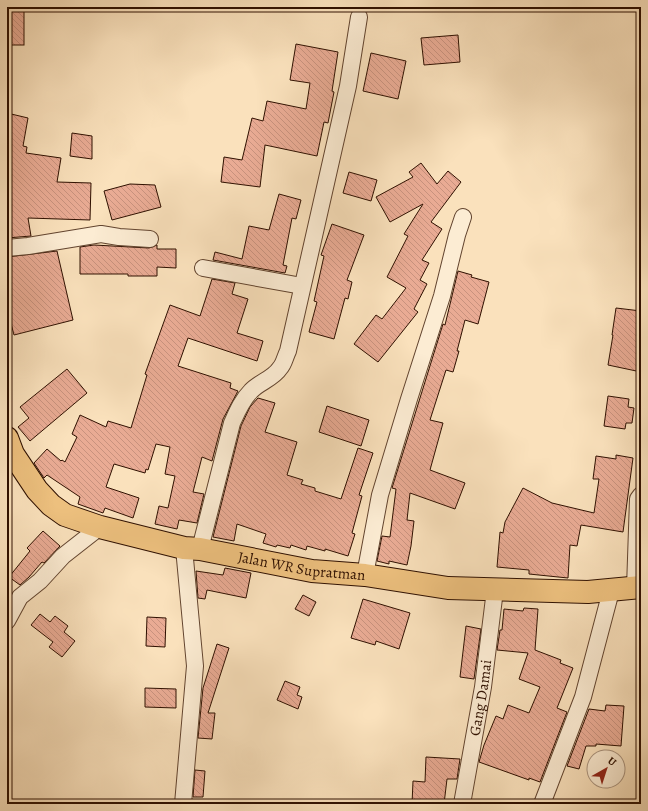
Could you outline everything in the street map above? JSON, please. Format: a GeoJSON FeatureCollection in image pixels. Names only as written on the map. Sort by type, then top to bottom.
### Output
{"type":"FeatureCollection","features":[{"type":"Feature","properties":{"kind":"highway","name":"Jalan WR Supratman"},"geometry":{"type":"LineString","coordinates":[[7,438],[13,454],[37,490],[51,505],[65,515],[100,527],[192,548],[312,571],[365,575],[448,588],[588,592],[611,591],[638,587]]}},
{"type":"Feature","properties":{"kind":"street"},"geometry":{"type":"LineString","coordinates":[[183,804],[195,666],[192,548],[232,423],[241,405],[251,391],[280,368],[288,351],[348,86],[359,17]]}},
{"type":"Feature","properties":{"kind":"street"},"geometry":{"type":"LineString","coordinates":[[365,575],[380,495],[442,296],[457,234],[463,217]]}},
{"type":"Feature","properties":{"kind":"street"},"geometry":{"type":"LineString","coordinates":[[7,248],[101,234],[150,239]]}},
{"type":"Feature","properties":{"kind":"street"},"geometry":{"type":"LineString","coordinates":[[203,268],[302,286]]}},
{"type":"Feature","properties":{"kind":"street"},"geometry":{"type":"LineString","coordinates":[[638,587],[638,499],[641,495]]}},
{"type":"Feature","properties":{"kind":"street"},"geometry":{"type":"LineString","coordinates":[[7,621],[14,594],[40,581],[63,556],[100,527]]}},
{"type":"Feature","properties":{"kind":"street","name":"Gang Damai"},"geometry":{"type":"LineString","coordinates":[[462,804],[483,687],[495,590]]}},
{"type":"Feature","properties":{"kind":"street"},"geometry":{"type":"LineString","coordinates":[[542,804],[583,697],[611,591]]}},
{"type":"Feature","properties":{"kind":"building"},"geometry":{"type":"Polygon","coordinates":[[[7,7],[24,7],[24,45],[7,45],[7,7]]]}},
{"type":"Feature","properties":{"kind":"building"},"geometry":{"type":"Polygon","coordinates":[[[458,35],[460,62],[424,65],[421,38],[458,35]]]}},
{"type":"Feature","properties":{"kind":"building"},"geometry":{"type":"Polygon","coordinates":[[[296,44],[338,52],[332,91],[334,92],[328,123],[324,122],[317,156],[265,145],[260,187],[221,182],[224,157],[242,160],[252,118],[263,121],[267,101],[306,109],[310,83],[290,80],[296,44]]]}},
{"type":"Feature","properties":{"kind":"building"},"geometry":{"type":"Polygon","coordinates":[[[371,53],[406,61],[398,99],[363,91],[371,53]]]}},
{"type":"Feature","properties":{"kind":"building"},"geometry":{"type":"Polygon","coordinates":[[[7,113],[28,118],[23,146],[27,147],[26,153],[61,158],[57,182],[91,183],[90,220],[28,218],[31,236],[7,238],[7,113]]]}},
{"type":"Feature","properties":{"kind":"building"},"geometry":{"type":"Polygon","coordinates":[[[72,133],[92,136],[92,159],[70,156],[72,133]]]}},
{"type":"Feature","properties":{"kind":"building"},"geometry":{"type":"Polygon","coordinates":[[[421,163],[437,184],[448,171],[461,182],[431,222],[442,229],[422,260],[429,263],[420,280],[427,284],[414,309],[418,312],[378,362],[354,344],[376,315],[382,319],[406,288],[387,277],[408,236],[404,234],[423,204],[390,222],[376,197],[413,177],[409,172],[421,163]]]}},
{"type":"Feature","properties":{"kind":"building"},"geometry":{"type":"Polygon","coordinates":[[[349,172],[377,180],[371,201],[343,193],[349,172]]]}},
{"type":"Feature","properties":{"kind":"building"},"geometry":{"type":"Polygon","coordinates":[[[130,184],[155,185],[161,207],[112,220],[104,191],[130,184]]]}},
{"type":"Feature","properties":{"kind":"building"},"geometry":{"type":"Polygon","coordinates":[[[279,194],[301,200],[296,219],[292,218],[283,265],[287,266],[285,273],[213,260],[215,252],[242,259],[249,226],[269,230],[279,194]]]}},
{"type":"Feature","properties":{"kind":"building"},"geometry":{"type":"Polygon","coordinates":[[[332,224],[364,235],[347,280],[352,282],[348,299],[345,298],[334,339],[309,332],[317,302],[314,301],[324,256],[321,255],[332,224]]]}},
{"type":"Feature","properties":{"kind":"building"},"geometry":{"type":"Polygon","coordinates":[[[94,245],[149,248],[157,245],[157,249],[176,249],[176,268],[157,267],[157,276],[128,276],[128,274],[80,274],[80,247],[94,245]]]}},
{"type":"Feature","properties":{"kind":"building"},"geometry":{"type":"Polygon","coordinates":[[[57,251],[73,320],[14,335],[7,308],[7,301],[11,300],[7,287],[7,257],[57,251]]]}},
{"type":"Feature","properties":{"kind":"building"},"geometry":{"type":"Polygon","coordinates":[[[458,271],[472,275],[471,277],[489,282],[478,324],[465,320],[453,372],[446,370],[430,420],[443,423],[430,470],[465,483],[455,509],[410,493],[407,520],[414,521],[407,565],[389,561],[389,564],[377,561],[382,536],[390,537],[396,489],[392,488],[443,324],[445,325],[458,271]]]}},
{"type":"Feature","properties":{"kind":"building"},"geometry":{"type":"Polygon","coordinates":[[[212,279],[235,283],[232,294],[248,299],[237,333],[263,341],[257,361],[188,338],[178,366],[231,383],[230,388],[238,391],[223,419],[212,461],[202,457],[193,492],[204,494],[197,523],[179,520],[177,529],[155,524],[159,506],[168,508],[175,476],[165,474],[170,447],[156,444],[148,470],[146,469],[145,473],[114,464],[106,487],[139,498],[133,518],[105,508],[103,513],[78,504],[80,497],[47,475],[44,478],[34,463],[47,449],[61,461],[62,460],[65,462],[77,437],[72,434],[80,415],[106,427],[108,421],[131,428],[147,375],[145,374],[170,305],[200,316],[212,279]]]}},
{"type":"Feature","properties":{"kind":"building"},"geometry":{"type":"Polygon","coordinates":[[[616,308],[641,311],[641,372],[608,365],[616,308]]]}},
{"type":"Feature","properties":{"kind":"building"},"geometry":{"type":"Polygon","coordinates":[[[67,369],[87,393],[30,441],[18,427],[29,418],[20,407],[67,369]]]}},
{"type":"Feature","properties":{"kind":"building"},"geometry":{"type":"Polygon","coordinates":[[[608,396],[629,399],[628,407],[634,408],[632,423],[626,423],[625,429],[604,426],[608,396]]]}},
{"type":"Feature","properties":{"kind":"building"},"geometry":{"type":"Polygon","coordinates":[[[258,398],[275,403],[265,432],[297,442],[287,475],[303,480],[301,484],[315,488],[315,491],[341,499],[358,448],[373,453],[359,495],[362,496],[352,533],[355,534],[348,556],[325,549],[325,551],[307,546],[306,550],[291,545],[290,548],[277,545],[276,547],[263,543],[266,534],[237,524],[234,541],[213,537],[241,426],[250,407],[258,398]]]}},
{"type":"Feature","properties":{"kind":"building"},"geometry":{"type":"Polygon","coordinates":[[[327,406],[369,420],[361,446],[319,432],[327,406]]]}},
{"type":"Feature","properties":{"kind":"building"},"geometry":{"type":"Polygon","coordinates":[[[616,455],[633,458],[623,532],[581,525],[577,546],[570,545],[568,578],[529,574],[529,570],[497,567],[500,532],[503,533],[505,522],[523,488],[552,503],[594,513],[599,479],[593,479],[596,456],[616,459],[616,455]]]}},
{"type":"Feature","properties":{"kind":"building"},"geometry":{"type":"Polygon","coordinates":[[[43,531],[60,546],[20,585],[9,577],[30,551],[27,548],[43,531]]]}},
{"type":"Feature","properties":{"kind":"building"},"geometry":{"type":"Polygon","coordinates":[[[225,568],[251,573],[246,598],[207,590],[205,599],[198,598],[196,571],[223,575],[225,568]]]}},
{"type":"Feature","properties":{"kind":"building"},"geometry":{"type":"Polygon","coordinates":[[[303,595],[316,602],[309,616],[295,609],[303,595]]]}},
{"type":"Feature","properties":{"kind":"building"},"geometry":{"type":"Polygon","coordinates":[[[363,599],[410,613],[399,649],[376,641],[375,645],[351,638],[363,599]]]}},
{"type":"Feature","properties":{"kind":"building"},"geometry":{"type":"Polygon","coordinates":[[[524,608],[538,609],[535,650],[561,660],[560,663],[573,668],[557,708],[567,712],[540,782],[529,778],[529,780],[479,762],[484,745],[496,716],[503,719],[508,705],[529,713],[540,687],[519,679],[528,653],[497,650],[500,630],[502,630],[504,609],[523,611],[524,608]]]}},
{"type":"Feature","properties":{"kind":"building"},"geometry":{"type":"Polygon","coordinates":[[[40,614],[50,622],[55,616],[68,626],[64,632],[75,641],[62,657],[49,647],[53,642],[31,625],[40,614]]]}},
{"type":"Feature","properties":{"kind":"building"},"geometry":{"type":"Polygon","coordinates":[[[147,617],[166,618],[165,647],[146,646],[147,617]]]}},
{"type":"Feature","properties":{"kind":"building"},"geometry":{"type":"Polygon","coordinates":[[[466,626],[481,629],[474,679],[460,677],[466,626]]]}},
{"type":"Feature","properties":{"kind":"building"},"geometry":{"type":"Polygon","coordinates":[[[217,644],[229,648],[208,713],[215,713],[212,739],[198,738],[203,688],[217,644]]]}},
{"type":"Feature","properties":{"kind":"building"},"geometry":{"type":"Polygon","coordinates":[[[285,681],[300,687],[297,695],[302,697],[298,709],[277,700],[285,681]]]}},
{"type":"Feature","properties":{"kind":"building"},"geometry":{"type":"Polygon","coordinates":[[[145,688],[176,689],[176,708],[145,707],[145,688]]]}},
{"type":"Feature","properties":{"kind":"building"},"geometry":{"type":"Polygon","coordinates":[[[606,705],[624,706],[621,746],[596,744],[596,746],[586,746],[579,769],[567,766],[589,709],[605,711],[606,705]]]}},
{"type":"Feature","properties":{"kind":"building"},"geometry":{"type":"Polygon","coordinates":[[[426,757],[460,759],[457,779],[447,779],[444,804],[412,804],[413,781],[425,782],[426,757]]]}},
{"type":"Feature","properties":{"kind":"building"},"geometry":{"type":"Polygon","coordinates":[[[195,770],[205,771],[203,797],[193,797],[195,770]]]}}]}
